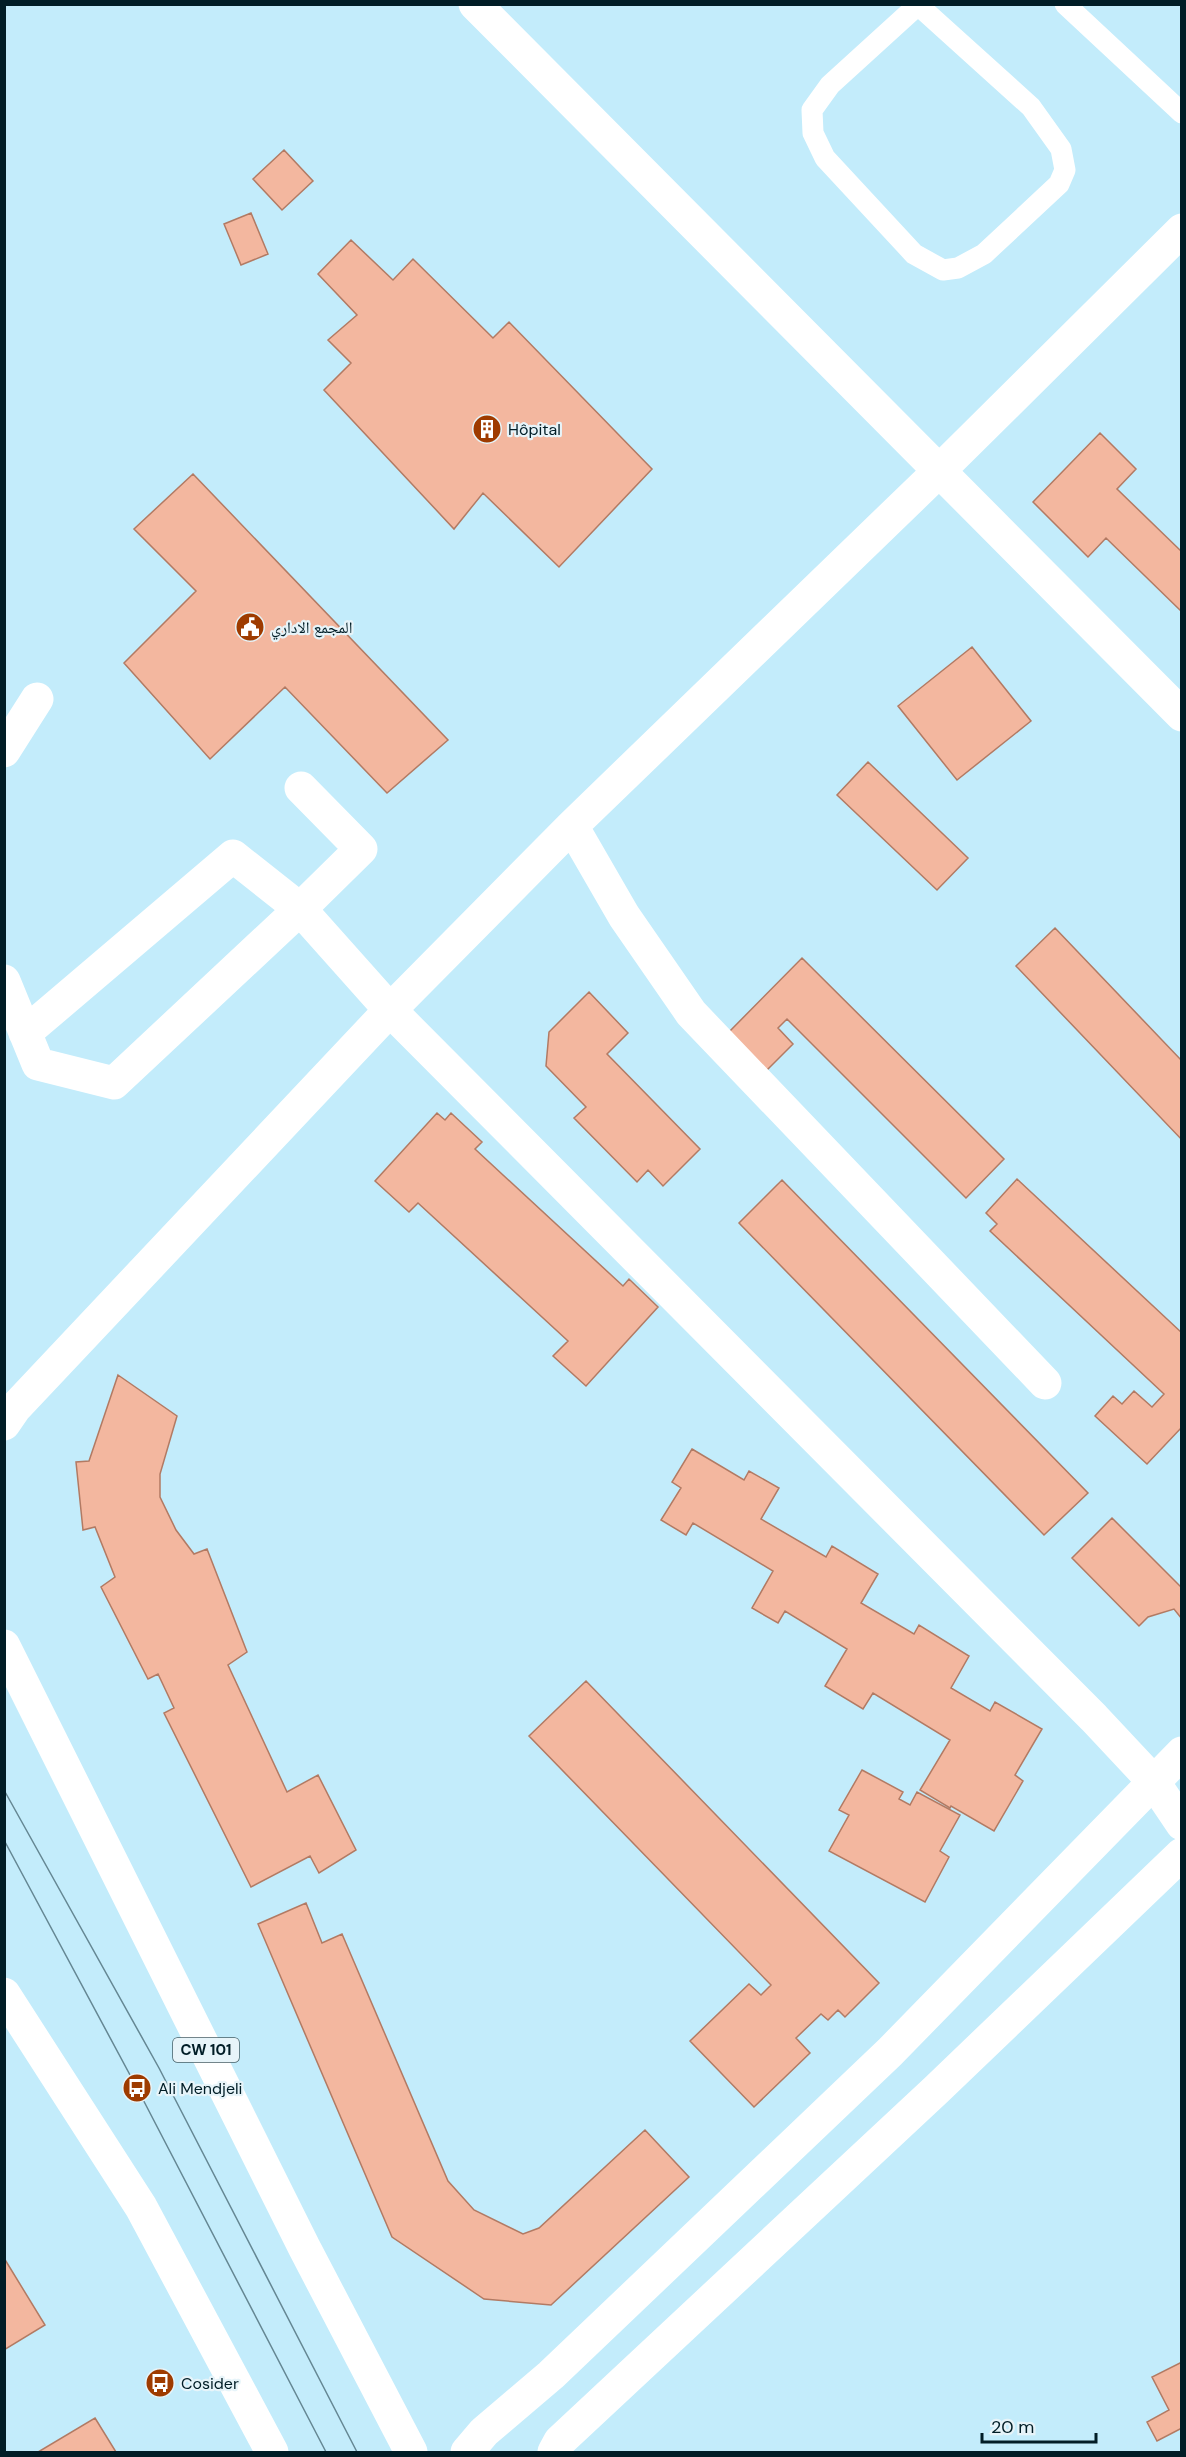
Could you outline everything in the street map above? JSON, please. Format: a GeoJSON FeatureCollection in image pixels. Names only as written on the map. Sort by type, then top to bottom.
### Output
{"type":"FeatureCollection","features":[{"type":"Feature","properties":{"kind":"street"},"geometry":{"type":"LineString","coordinates":[[475,4],[1182,715]]}},
{"type":"Feature","properties":{"kind":"street"},"geometry":{"type":"LineString","coordinates":[[4,1424],[15,1408],[390,1010],[572,826],[938,472],[1182,230]]}},
{"type":"Feature","properties":{"kind":"street"},"geometry":{"type":"LineString","coordinates":[[4,751],[37,699]]}},
{"type":"Feature","properties":{"kind":"street"},"geometry":{"type":"LineString","coordinates":[[4,981],[38,1064],[114,1083],[361,849],[301,788]]}},
{"type":"Feature","properties":{"kind":"street"},"geometry":{"type":"LineString","coordinates":[[572,826],[624,916],[691,1013],[1045,1383]]}},
{"type":"Feature","properties":{"kind":"street"},"geometry":{"type":"LineString","coordinates":[[25,1033],[233,856],[300,909],[390,1010],[1069,1692],[1153,1780],[1182,1824]]}},
{"type":"Feature","properties":{"kind":"street"},"geometry":{"type":"LineString","coordinates":[[4,1398],[45,1378]]}},
{"type":"Feature","properties":{"kind":"street","name":"CW 101"},"geometry":{"type":"LineString","coordinates":[[4,1646],[304,2247],[411,2452]]}},
{"type":"Feature","properties":{"kind":"street"},"geometry":{"type":"LineString","coordinates":[[467,2452],[484,2432],[551,2375],[890,2052],[1153,1780],[1182,1753]]}},
{"type":"Feature","properties":{"kind":"street"},"geometry":{"type":"LineString","coordinates":[[554,2452],[560,2441],[936,2090],[1182,1854]]}},
{"type":"Feature","properties":{"kind":"street"},"geometry":{"type":"LineString","coordinates":[[4,1994],[141,2207],[272,2452]]}},
{"type":"Feature","properties":{"kind":"lane"},"geometry":{"type":"LineString","coordinates":[[1065,4],[1182,113]]}},
{"type":"Feature","properties":{"kind":"lane"},"geometry":{"type":"LineString","coordinates":[[918,5],[1031,107],[1061,149],[1065,170],[1059,184],[984,254],[958,268],[943,270],[915,254],[825,158],[813,133],[812,110],[830,85],[918,5]]}},
{"type":"Feature","properties":{"kind":"building"},"geometry":{"type":"Polygon","coordinates":[[[284,150],[313,181],[282,210],[253,179],[284,150]]]}},
{"type":"Feature","properties":{"kind":"building"},"geometry":{"type":"Polygon","coordinates":[[[251,213],[268,254],[241,265],[224,224],[251,213]]]}},
{"type":"Feature","properties":{"kind":"building","name":"Hôpital"},"geometry":{"type":"Polygon","coordinates":[[[351,240],[393,280],[413,259],[493,338],[509,322],[652,469],[559,567],[483,493],[454,529],[324,390],[351,363],[328,340],[357,315],[318,274],[351,240]]]}},
{"type":"Feature","properties":{"kind":"building"},"geometry":{"type":"Polygon","coordinates":[[[1100,433],[1136,469],[1117,489],[1182,552],[1182,612],[1106,538],[1088,557],[1033,502],[1100,433]]]}},
{"type":"Feature","properties":{"kind":"building","name":"المجمع الاداري"},"geometry":{"type":"Polygon","coordinates":[[[193,474],[448,740],[387,793],[285,687],[210,759],[124,663],[196,591],[134,529],[193,474]]]}},
{"type":"Feature","properties":{"kind":"building"},"geometry":{"type":"Polygon","coordinates":[[[972,647],[1031,721],[957,780],[898,706],[972,647]]]}},
{"type":"Feature","properties":{"kind":"building"},"geometry":{"type":"Polygon","coordinates":[[[868,762],[968,858],[937,890],[837,795],[868,762]]]}},
{"type":"Feature","properties":{"kind":"building"},"geometry":{"type":"Polygon","coordinates":[[[1055,928],[1182,1061],[1182,1140],[1016,966],[1055,928]]]}},
{"type":"Feature","properties":{"kind":"building"},"geometry":{"type":"Polygon","coordinates":[[[802,958],[1004,1159],[966,1198],[787,1019],[778,1028],[793,1044],[764,1073],[726,1035],[802,958]]]}},
{"type":"Feature","properties":{"kind":"building"},"geometry":{"type":"Polygon","coordinates":[[[589,992],[628,1033],[607,1054],[700,1149],[663,1186],[648,1170],[637,1182],[574,1118],[586,1107],[546,1066],[549,1032],[589,992]]]}},
{"type":"Feature","properties":{"kind":"building"},"geometry":{"type":"Polygon","coordinates":[[[437,1113],[445,1120],[451,1113],[482,1142],[475,1149],[623,1286],[629,1279],[658,1307],[586,1386],[553,1356],[568,1341],[418,1203],[409,1212],[375,1181],[437,1113]]]}},
{"type":"Feature","properties":{"kind":"building"},"geometry":{"type":"Polygon","coordinates":[[[1017,1179],[1182,1333],[1182,1427],[1147,1464],[1095,1416],[1113,1396],[1122,1404],[1134,1391],[1152,1407],[1164,1394],[990,1231],[997,1224],[986,1213],[1017,1179]]]}},
{"type":"Feature","properties":{"kind":"building"},"geometry":{"type":"Polygon","coordinates":[[[782,1180],[1088,1493],[1044,1535],[739,1223],[782,1180]]]}},
{"type":"Feature","properties":{"kind":"building"},"geometry":{"type":"Polygon","coordinates":[[[118,1375],[177,1416],[160,1474],[160,1497],[176,1530],[194,1554],[207,1549],[247,1652],[228,1665],[287,1792],[318,1775],[356,1850],[319,1873],[310,1856],[251,1887],[164,1713],[174,1708],[158,1674],[148,1679],[101,1587],[115,1577],[95,1527],[83,1530],[76,1462],[89,1461],[118,1375]]]}},
{"type":"Feature","properties":{"kind":"building"},"geometry":{"type":"Polygon","coordinates":[[[692,1449],[744,1480],[749,1471],[779,1488],[761,1519],[826,1557],[832,1546],[878,1574],[861,1603],[914,1634],[919,1625],[969,1656],[951,1688],[990,1711],[995,1702],[1042,1729],[1015,1775],[1023,1781],[994,1831],[920,1790],[950,1740],[873,1693],[863,1709],[825,1686],[847,1649],[785,1611],[778,1623],[752,1608],[773,1571],[693,1523],[686,1535],[661,1520],[681,1488],[672,1482],[692,1449]]]}},
{"type":"Feature","properties":{"kind":"building"},"geometry":{"type":"Polygon","coordinates":[[[1112,1518],[1182,1588],[1182,1619],[1174,1609],[1148,1617],[1139,1626],[1072,1558],[1112,1518]]]}},
{"type":"Feature","properties":{"kind":"building"},"geometry":{"type":"Polygon","coordinates":[[[586,1681],[879,1983],[845,2017],[838,2010],[828,2020],[821,2014],[796,2038],[810,2053],[754,2107],[690,2041],[749,1984],[761,1995],[771,1985],[529,1736],[586,1681]]]}},
{"type":"Feature","properties":{"kind":"building"},"geometry":{"type":"Polygon","coordinates":[[[862,1770],[903,1792],[899,1799],[910,1805],[917,1792],[960,1815],[940,1851],[949,1857],[925,1902],[829,1851],[849,1815],[839,1810],[862,1770]]]}},
{"type":"Feature","properties":{"kind":"building"},"geometry":{"type":"Polygon","coordinates":[[[306,1903],[322,1943],[342,1934],[448,2181],[474,2210],[523,2234],[539,2228],[645,2130],[689,2177],[551,2305],[484,2299],[392,2237],[258,1924],[306,1903]]]}},
{"type":"Feature","properties":{"kind":"building"},"geometry":{"type":"Polygon","coordinates":[[[4,2258],[45,2325],[4,2350],[4,2258]]]}},
{"type":"Feature","properties":{"kind":"building"},"geometry":{"type":"Polygon","coordinates":[[[1182,2362],[1182,2428],[1157,2441],[1147,2422],[1169,2410],[1152,2377],[1182,2362]]]}},
{"type":"Feature","properties":{"kind":"building"},"geometry":{"type":"Polygon","coordinates":[[[95,2418],[116,2452],[38,2452],[95,2418]]]}},
{"type":"Feature","properties":{"kind":"tram line"},"geometry":{"type":"LineString","coordinates":[[4,1790],[159,2068],[357,2452]]}},
{"type":"Feature","properties":{"kind":"tram line"},"geometry":{"type":"LineString","coordinates":[[4,1840],[137,2088],[326,2452]]}},
{"type":"Feature","properties":{"kind":"place","name":"Hôpital"},"geometry":{"type":"Point","coordinates":[487,429]}},
{"type":"Feature","properties":{"kind":"place","name":"المجمع الاداري"},"geometry":{"type":"Point","coordinates":[250,627]}},
{"type":"Feature","properties":{"kind":"place","name":"Ali Mendjeli"},"geometry":{"type":"Point","coordinates":[137,2088]}},
{"type":"Feature","properties":{"kind":"place","name":"Cosider"},"geometry":{"type":"Point","coordinates":[160,2383]}}]}
